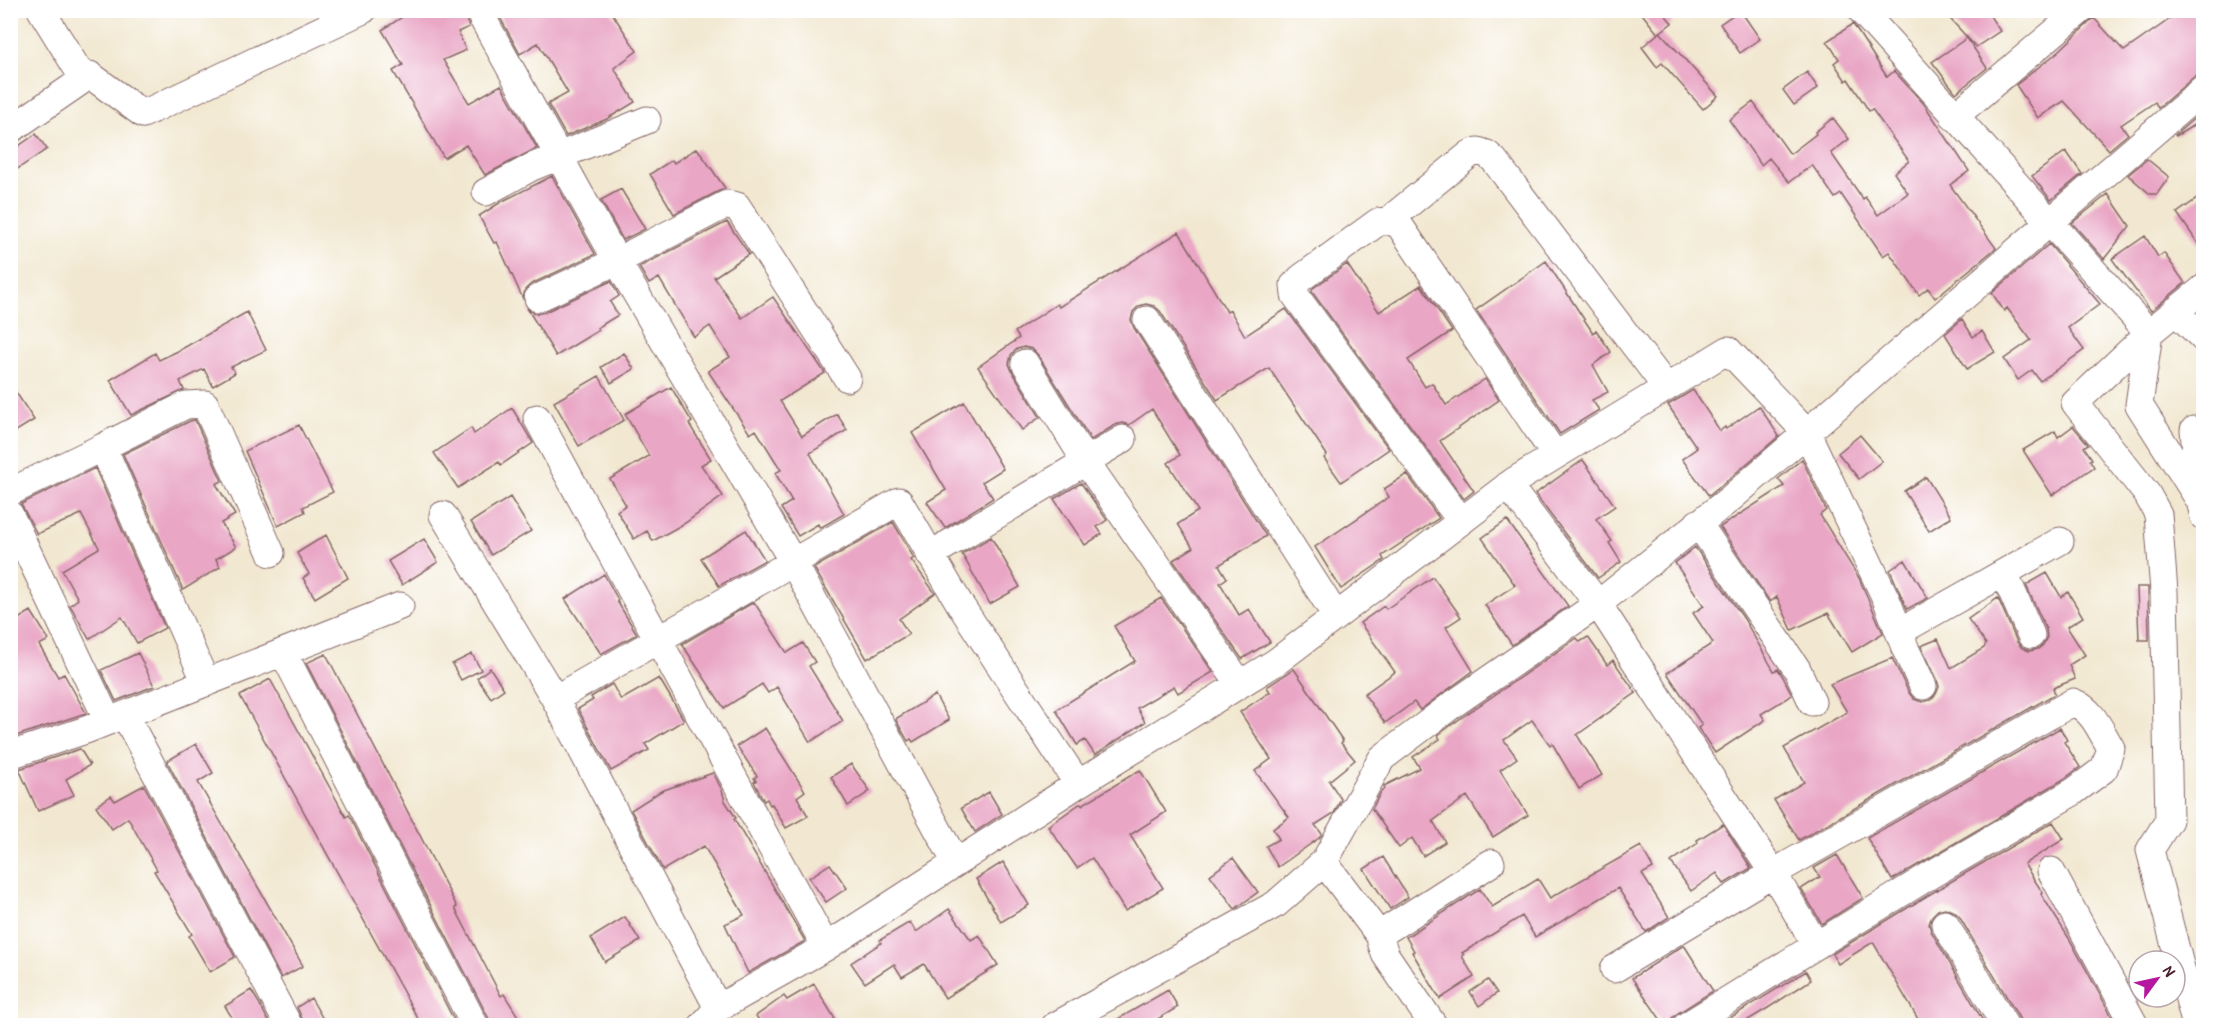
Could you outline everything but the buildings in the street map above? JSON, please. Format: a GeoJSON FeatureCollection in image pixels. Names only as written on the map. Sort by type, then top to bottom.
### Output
{"type":"FeatureCollection","features":[{"type":"Feature","properties":{"kind":"street"},"geometry":{"type":"LineString","coordinates":[[41,10],[83,78]]}},
{"type":"Feature","properties":{"kind":"street"},"geometry":{"type":"LineString","coordinates":[[10,130],[90,75],[143,114],[363,10]]}},
{"type":"Feature","properties":{"kind":"street"},"geometry":{"type":"LineString","coordinates":[[478,10],[558,158],[793,562],[956,863]]}},
{"type":"Feature","properties":{"kind":"street"},"geometry":{"type":"LineString","coordinates":[[1861,10],[2149,333],[2139,405],[2202,508]]}},
{"type":"Feature","properties":{"kind":"street"},"geometry":{"type":"LineString","coordinates":[[1954,117],[2081,10]]}},
{"type":"Feature","properties":{"kind":"street"},"geometry":{"type":"LineString","coordinates":[[1055,1026],[1276,904],[1324,862],[1382,758],[1452,705],[1598,604],[1731,498],[2204,90]]}},
{"type":"Feature","properties":{"kind":"street"},"geometry":{"type":"LineString","coordinates":[[486,192],[532,167],[646,120]]}},
{"type":"Feature","properties":{"kind":"street"},"geometry":{"type":"LineString","coordinates":[[1461,521],[1295,295],[1294,285],[1378,222],[1389,220],[1470,154],[1478,151],[1494,160],[1666,387]]}},
{"type":"Feature","properties":{"kind":"street"},"geometry":{"type":"LineString","coordinates":[[538,298],[617,261],[727,204],[737,206],[847,378]]}},
{"type":"Feature","properties":{"kind":"street"},"geometry":{"type":"LineString","coordinates":[[1389,220],[1400,226],[1555,455]]}},
{"type":"Feature","properties":{"kind":"street"},"geometry":{"type":"LineString","coordinates":[[2196,1026],[2150,850],[2169,820],[2164,592],[2158,514],[2147,494],[2075,403],[2149,333],[2204,288]]}},
{"type":"Feature","properties":{"kind":"street"},"geometry":{"type":"LineString","coordinates":[[2175,311],[2204,339]]}},
{"type":"Feature","properties":{"kind":"street"},"geometry":{"type":"LineString","coordinates":[[1147,320],[1336,616]]}},
{"type":"Feature","properties":{"kind":"street"},"geometry":{"type":"LineString","coordinates":[[443,515],[555,699],[710,1017],[825,947],[1078,784],[1276,662],[1508,485],[1728,350],[1807,433],[1887,601],[1923,686]]}},
{"type":"Feature","properties":{"kind":"street"},"geometry":{"type":"LineString","coordinates":[[1025,363],[1086,462],[1239,684]]}},
{"type":"Feature","properties":{"kind":"street"},"geometry":{"type":"LineString","coordinates":[[10,492],[186,405],[205,404],[271,553]]}},
{"type":"Feature","properties":{"kind":"street"},"geometry":{"type":"LineString","coordinates":[[537,418],[825,947]]}},
{"type":"Feature","properties":{"kind":"street"},"geometry":{"type":"LineString","coordinates":[[2151,424],[2199,423],[2202,508]]}},
{"type":"Feature","properties":{"kind":"street"},"geometry":{"type":"LineString","coordinates":[[930,555],[1123,439]]}},
{"type":"Feature","properties":{"kind":"street"},"geometry":{"type":"LineString","coordinates":[[103,447],[206,682]]}},
{"type":"Feature","properties":{"kind":"street"},"geometry":{"type":"LineString","coordinates":[[1508,485],[1598,604],[1773,873],[1816,945]]}},
{"type":"Feature","properties":{"kind":"street"},"geometry":{"type":"LineString","coordinates":[[555,699],[899,501],[930,555],[1078,784]]}},
{"type":"Feature","properties":{"kind":"street"},"geometry":{"type":"LineString","coordinates":[[10,515],[117,718],[289,1026]]}},
{"type":"Feature","properties":{"kind":"street"},"geometry":{"type":"LineString","coordinates":[[1698,523],[1797,669],[1812,702]]}},
{"type":"Feature","properties":{"kind":"street"},"geometry":{"type":"LineString","coordinates":[[1899,632],[2060,541]]}},
{"type":"Feature","properties":{"kind":"street"},"geometry":{"type":"LineString","coordinates":[[2004,573],[2031,635]]}},
{"type":"Feature","properties":{"kind":"street"},"geometry":{"type":"LineString","coordinates":[[10,755],[117,718],[400,606]]}},
{"type":"Feature","properties":{"kind":"street"},"geometry":{"type":"LineString","coordinates":[[283,652],[475,1026]]}},
{"type":"Feature","properties":{"kind":"street"},"geometry":{"type":"LineString","coordinates":[[1614,969],[1773,873],[2073,702],[2084,706],[2092,715],[2111,748],[2104,769],[2073,792],[1932,874],[1686,1026]]}},
{"type":"Feature","properties":{"kind":"street"},"geometry":{"type":"LineString","coordinates":[[1324,862],[1379,935],[1385,954],[1434,1026]]}},
{"type":"Feature","properties":{"kind":"street"},"geometry":{"type":"LineString","coordinates":[[1379,935],[1491,863]]}},
{"type":"Feature","properties":{"kind":"street"},"geometry":{"type":"LineString","coordinates":[[2051,872],[2135,1026]]}},
{"type":"Feature","properties":{"kind":"street"},"geometry":{"type":"LineString","coordinates":[[1945,924],[2005,1026]]}}]}
